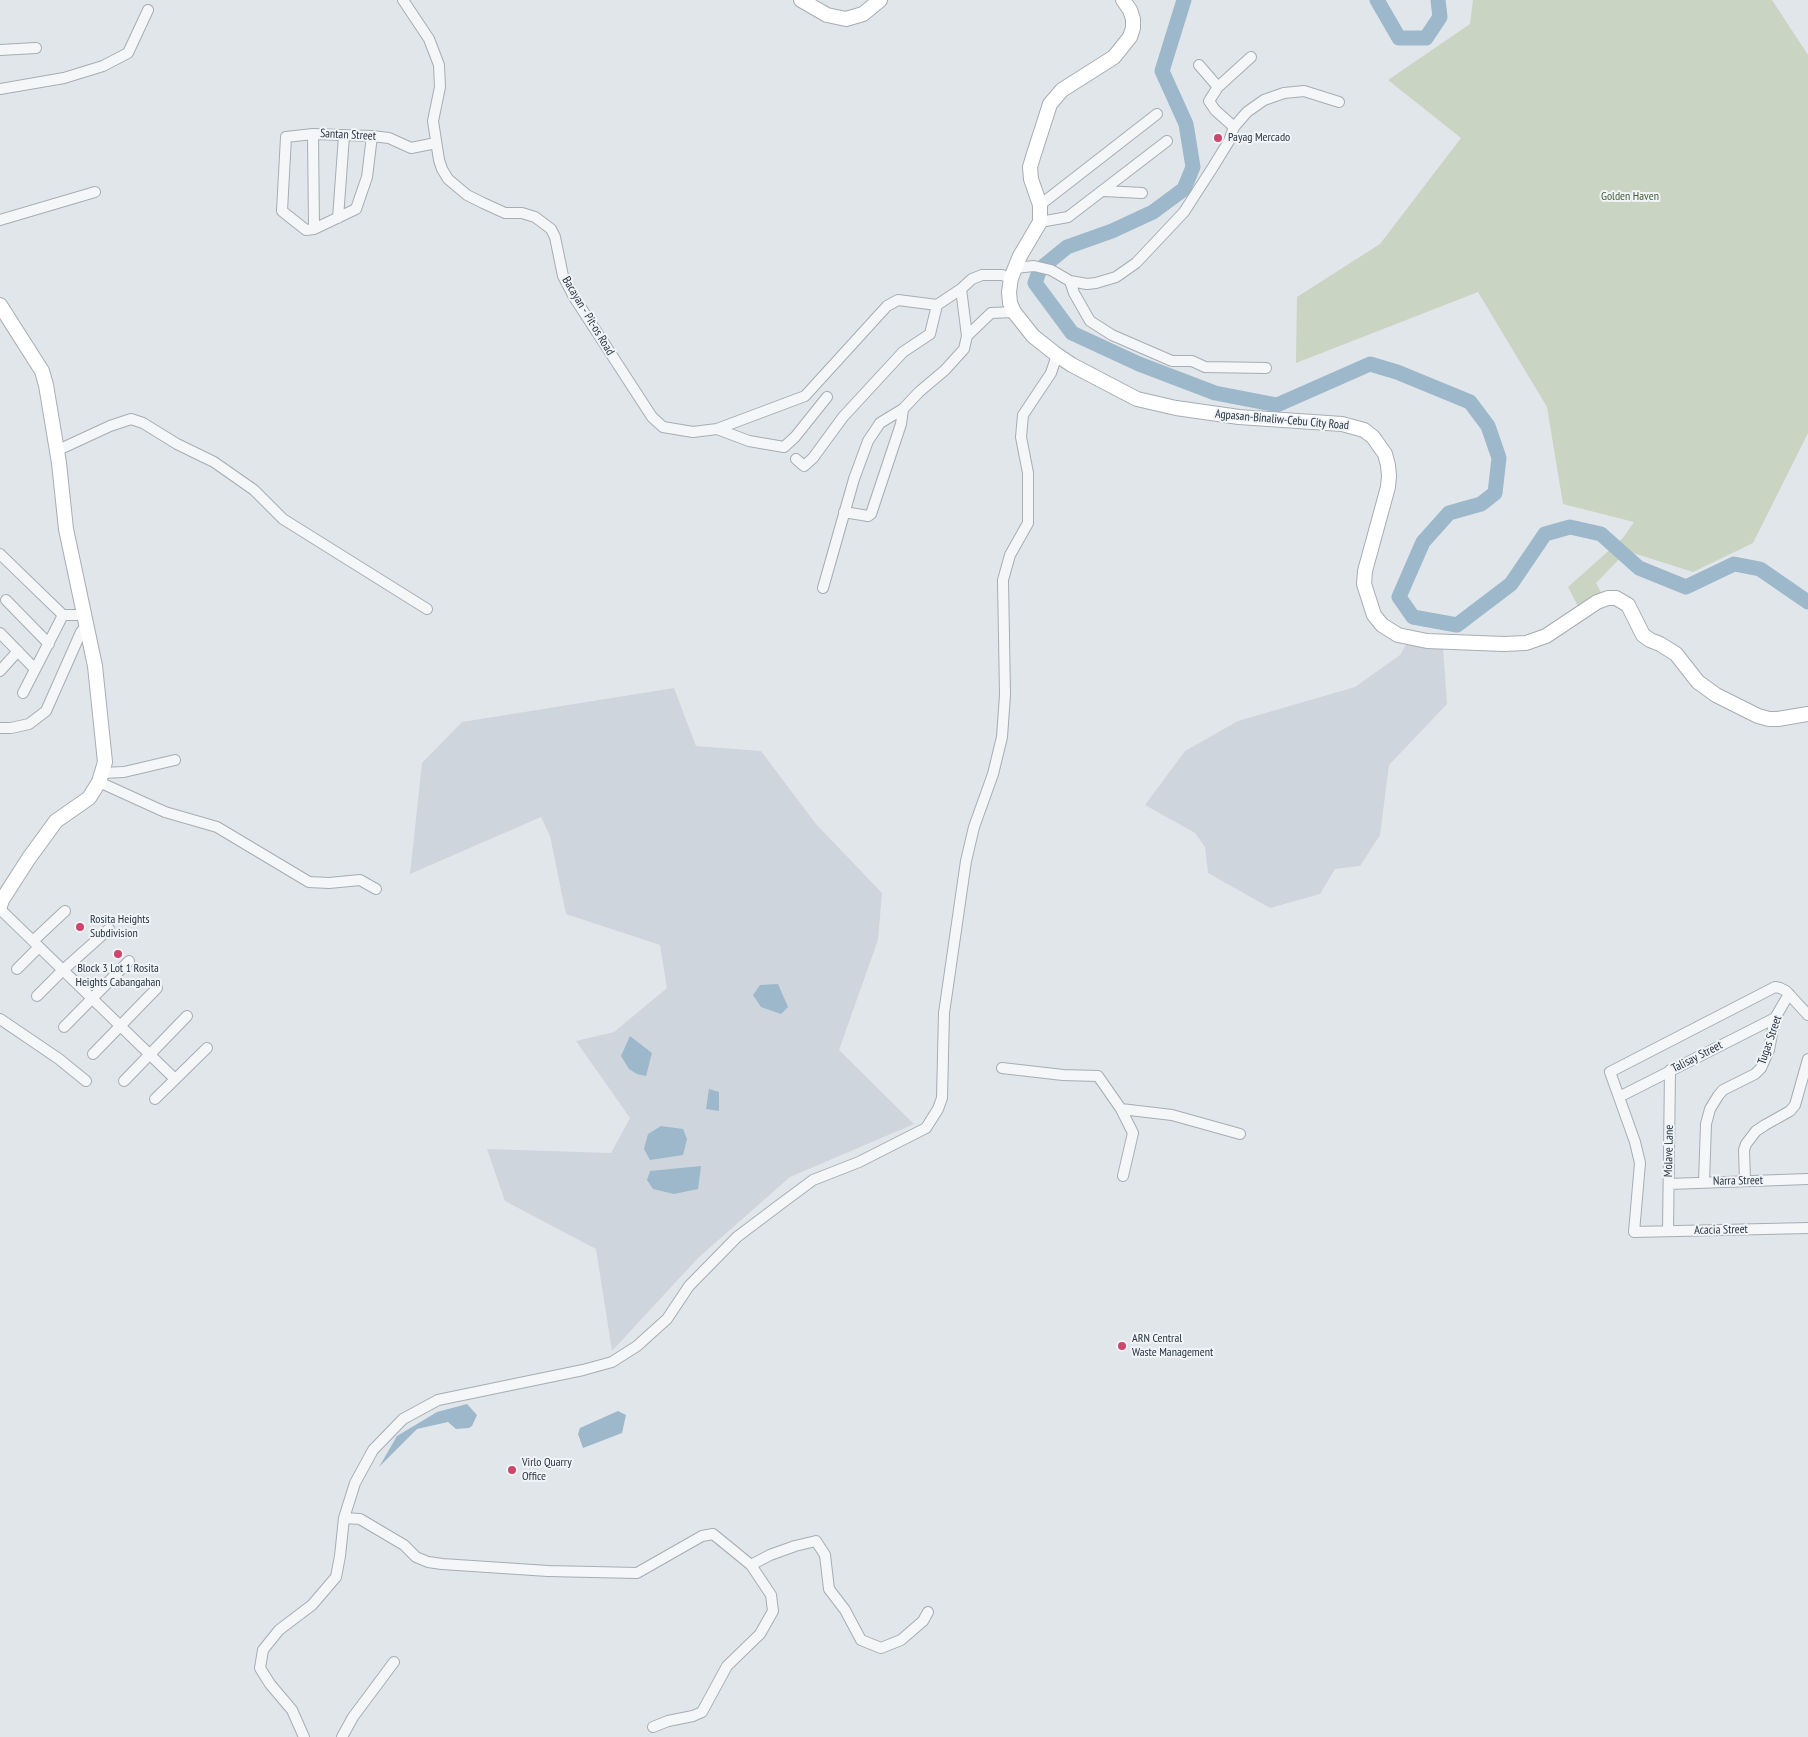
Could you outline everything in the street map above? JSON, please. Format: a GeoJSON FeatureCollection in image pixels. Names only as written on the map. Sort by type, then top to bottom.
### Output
{"type":"FeatureCollection","features":[{"type":"Feature","properties":{"kind":"main road"},"geometry":{"type":"LineString","coordinates":[[801,0],[827,15],[846,20],[863,14],[880,0]]}},
{"type":"Feature","properties":{"kind":"main road"},"geometry":{"type":"LineString","coordinates":[[1040,222],[1040,206],[1031,179],[1030,168],[1050,104],[1062,90],[1114,57],[1126,43],[1133,28],[1130,10],[1123,0]]}},
{"type":"Feature","properties":{"kind":"main road","name":"Agpasan-Binaliw-Cebu City Road"},"geometry":{"type":"LineString","coordinates":[[1040,222],[1020,256],[1013,273],[1009,292],[1010,302],[1014,312],[1033,336],[1057,355],[1136,399],[1176,408],[1238,417],[1342,424],[1364,430],[1373,437],[1385,454],[1389,476],[1388,487],[1365,571],[1364,584],[1374,615],[1382,625],[1398,635],[1427,641],[1526,643],[1546,636],[1597,602],[1608,598],[1616,598],[1628,605],[1643,635],[1676,654],[1698,682],[1716,695],[1758,716],[1778,719],[1808,714]]}},
{"type":"Feature","properties":{"kind":"main road"},"geometry":{"type":"LineString","coordinates":[[0,305],[42,371],[46,385],[66,529],[95,666],[105,762],[101,778],[89,798],[56,821],[29,858],[2,900],[0,908]]}},
{"type":"Feature","properties":{"kind":"street","name":"Bacayan - Pit-os Road"},"geometry":{"type":"LineString","coordinates":[[402,0],[429,39],[439,65],[440,87],[433,121],[442,169],[448,179],[456,187],[483,203],[506,213],[522,213],[535,217],[551,229],[555,237],[563,276],[574,297],[652,417],[663,427],[693,432],[717,429]]}},
{"type":"Feature","properties":{"kind":"street"},"geometry":{"type":"LineString","coordinates":[[0,89],[64,78],[103,66],[128,53],[148,10]]}},
{"type":"Feature","properties":{"kind":"street"},"geometry":{"type":"LineString","coordinates":[[0,50],[36,48]]}},
{"type":"Feature","properties":{"kind":"street"},"geometry":{"type":"LineString","coordinates":[[1234,127],[1209,102],[1218,87],[1251,57]]}},
{"type":"Feature","properties":{"kind":"street"},"geometry":{"type":"LineString","coordinates":[[1199,65],[1218,87]]}},
{"type":"Feature","properties":{"kind":"street"},"geometry":{"type":"LineString","coordinates":[[717,429],[805,396],[887,306],[898,300],[937,305],[972,279],[982,275],[1013,273],[1034,266],[1051,270],[1070,281],[1087,284],[1096,284],[1116,277],[1136,263],[1184,212],[1213,167],[1234,127],[1247,112],[1264,100],[1284,93],[1304,91],[1339,102]]}},
{"type":"Feature","properties":{"kind":"street"},"geometry":{"type":"LineString","coordinates":[[1040,206],[1157,114]]}},
{"type":"Feature","properties":{"kind":"street","name":"Santan Street"},"geometry":{"type":"LineString","coordinates":[[314,230],[306,230],[282,212],[286,136],[313,134],[372,136],[389,138],[411,148],[436,144]]}},
{"type":"Feature","properties":{"kind":"street"},"geometry":{"type":"LineString","coordinates":[[313,134],[314,230],[356,209],[367,177],[372,136]]}},
{"type":"Feature","properties":{"kind":"street"},"geometry":{"type":"LineString","coordinates":[[338,218],[344,136]]}},
{"type":"Feature","properties":{"kind":"street"},"geometry":{"type":"LineString","coordinates":[[1040,222],[1068,217],[1167,141]]}},
{"type":"Feature","properties":{"kind":"street"},"geometry":{"type":"LineString","coordinates":[[1104,191],[1142,193]]}},
{"type":"Feature","properties":{"kind":"street"},"geometry":{"type":"LineString","coordinates":[[0,220],[95,192]]}},
{"type":"Feature","properties":{"kind":"street"},"geometry":{"type":"LineString","coordinates":[[1070,281],[1074,293],[1090,321],[1112,335],[1172,361],[1192,361],[1205,366],[1266,368]]}},
{"type":"Feature","properties":{"kind":"street"},"geometry":{"type":"LineString","coordinates":[[823,588],[854,479],[868,441],[880,424],[903,409],[919,392],[946,370],[964,349],[967,336],[961,289]]}},
{"type":"Feature","properties":{"kind":"street"},"geometry":{"type":"LineString","coordinates":[[796,459],[804,466],[813,458],[843,417],[903,352],[930,334],[937,305]]}},
{"type":"Feature","properties":{"kind":"street"},"geometry":{"type":"LineString","coordinates":[[967,336],[991,313],[1014,312]]}},
{"type":"Feature","properties":{"kind":"street"},"geometry":{"type":"LineString","coordinates":[[304,1737],[292,1710],[270,1684],[260,1668],[263,1650],[279,1630],[312,1605],[336,1577],[344,1518],[355,1483],[373,1450],[402,1419],[438,1400],[583,1370],[612,1362],[637,1346],[666,1319],[689,1286],[737,1237],[813,1180],[859,1162],[926,1128],[938,1109],[942,1098],[944,1013],[966,861],[974,828],[1002,737],[1005,695],[1003,580],[1010,555],[1028,523],[1028,473],[1022,437],[1023,415],[1051,372],[1057,355]]}},
{"type":"Feature","properties":{"kind":"street"},"geometry":{"type":"LineString","coordinates":[[717,429],[749,441],[784,446],[795,436],[827,397]]}},
{"type":"Feature","properties":{"kind":"street"},"geometry":{"type":"LineString","coordinates":[[844,512],[868,516],[871,514],[901,424],[903,409]]}},
{"type":"Feature","properties":{"kind":"street"},"geometry":{"type":"LineString","coordinates":[[56,451],[110,426],[131,419],[144,423],[177,444],[214,462],[254,490],[282,518],[427,609]]}},
{"type":"Feature","properties":{"kind":"street"},"geometry":{"type":"LineString","coordinates":[[0,554],[63,615],[86,620],[46,711],[29,724],[11,728],[0,728]]}},
{"type":"Feature","properties":{"kind":"street"},"geometry":{"type":"LineString","coordinates":[[6,600],[49,644]]}},
{"type":"Feature","properties":{"kind":"street"},"geometry":{"type":"LineString","coordinates":[[23,693],[63,615]]}},
{"type":"Feature","properties":{"kind":"street"},"geometry":{"type":"LineString","coordinates":[[0,633],[35,669]]}},
{"type":"Feature","properties":{"kind":"street"},"geometry":{"type":"LineString","coordinates":[[0,671],[18,652]]}},
{"type":"Feature","properties":{"kind":"street"},"geometry":{"type":"LineString","coordinates":[[101,778],[175,760]]}},
{"type":"Feature","properties":{"kind":"street"},"geometry":{"type":"LineString","coordinates":[[101,778],[165,812],[217,827],[309,882],[329,883],[360,880],[376,889]]}},
{"type":"Feature","properties":{"kind":"street"},"geometry":{"type":"LineString","coordinates":[[0,908],[176,1079]]}},
{"type":"Feature","properties":{"kind":"street"},"geometry":{"type":"LineString","coordinates":[[16,969],[65,911]]}},
{"type":"Feature","properties":{"kind":"street"},"geometry":{"type":"LineString","coordinates":[[37,996],[109,929]]}},
{"type":"Feature","properties":{"kind":"street"},"geometry":{"type":"LineString","coordinates":[[64,1027],[129,960]]}},
{"type":"Feature","properties":{"kind":"street"},"geometry":{"type":"LineString","coordinates":[[93,1054],[157,988]]}},
{"type":"Feature","properties":{"kind":"street"},"geometry":{"type":"LineString","coordinates":[[1619,1097],[1610,1072],[1772,988],[1780,988],[1789,994],[1808,1016]]}},
{"type":"Feature","properties":{"kind":"street","name":"Tugas Street"},"geometry":{"type":"LineString","coordinates":[[1704,1182],[1706,1124],[1710,1109],[1720,1093],[1761,1068],[1768,1050],[1776,1018],[1789,994]]}},
{"type":"Feature","properties":{"kind":"street"},"geometry":{"type":"LineString","coordinates":[[124,1081],[187,1016]]}},
{"type":"Feature","properties":{"kind":"street","name":"Talisay Street"},"geometry":{"type":"LineString","coordinates":[[1619,1097],[1776,1018]]}},
{"type":"Feature","properties":{"kind":"street"},"geometry":{"type":"LineString","coordinates":[[0,1020],[59,1059],[86,1081]]}},
{"type":"Feature","properties":{"kind":"street"},"geometry":{"type":"LineString","coordinates":[[155,1099],[207,1048]]}},
{"type":"Feature","properties":{"kind":"street"},"geometry":{"type":"LineString","coordinates":[[1744,1180],[1744,1150],[1746,1144],[1756,1131],[1790,1111],[1797,1098],[1808,1059]]}},
{"type":"Feature","properties":{"kind":"street"},"geometry":{"type":"LineString","coordinates":[[1002,1068],[1063,1075],[1098,1076],[1133,1133],[1123,1176]]}},
{"type":"Feature","properties":{"kind":"street","name":"Molave Lane"},"geometry":{"type":"LineString","coordinates":[[1668,1231],[1670,1070]]}},
{"type":"Feature","properties":{"kind":"street","name":"Acacia Street"},"geometry":{"type":"LineString","coordinates":[[1619,1097],[1640,1162],[1634,1232],[1808,1229]]}},
{"type":"Feature","properties":{"kind":"street"},"geometry":{"type":"LineString","coordinates":[[1120,1109],[1172,1114],[1240,1134]]}},
{"type":"Feature","properties":{"kind":"street","name":"Narra Street"},"geometry":{"type":"LineString","coordinates":[[1669,1184],[1808,1179]]}},
{"type":"Feature","properties":{"kind":"street"},"geometry":{"type":"LineString","coordinates":[[344,1518],[360,1519],[404,1545],[416,1557],[428,1562],[548,1571],[638,1573],[702,1536],[713,1534],[750,1565],[771,1595],[773,1611],[760,1634],[727,1666],[702,1712],[653,1727]]}},
{"type":"Feature","properties":{"kind":"street"},"geometry":{"type":"LineString","coordinates":[[750,1565],[794,1546],[816,1541],[825,1555],[829,1589],[845,1610],[861,1640],[881,1648],[902,1640],[923,1621],[928,1612]]}},
{"type":"Feature","properties":{"kind":"street"},"geometry":{"type":"LineString","coordinates":[[342,1737],[354,1717],[394,1662]]}},
{"type":"Feature","properties":{"kind":"shaded area"},"geometry":{"type":"Polygon","coordinates":[[[1407,643],[1443,647],[1447,704],[1389,765],[1380,835],[1360,866],[1335,869],[1320,894],[1270,908],[1208,873],[1205,847],[1195,833],[1145,805],[1185,751],[1238,721],[1355,687],[1400,655],[1407,643]]]}},
{"type":"Feature","properties":{"kind":"shaded area"},"geometry":{"type":"Polygon","coordinates":[[[674,688],[696,746],[761,751],[816,824],[882,893],[878,940],[839,1050],[914,1124],[790,1177],[698,1258],[612,1351],[596,1249],[505,1201],[487,1149],[611,1153],[630,1118],[576,1041],[614,1032],[667,988],[660,945],[566,914],[550,836],[541,817],[410,874],[422,763],[462,722],[674,688]]]}},
{"type":"Feature","properties":{"kind":"green space","name":"Golden Haven"},"geometry":{"type":"Polygon","coordinates":[[[1473,0],[1772,0],[1808,55],[1808,433],[1753,543],[1693,572],[1627,551],[1596,583],[1606,602],[1581,612],[1568,587],[1623,538],[1634,522],[1563,504],[1547,407],[1478,292],[1296,363],[1297,297],[1380,244],[1461,138],[1388,80],[1470,24],[1473,0]]]}},
{"type":"Feature","properties":{"kind":"water"},"geometry":{"type":"Polygon","coordinates":[[[778,984],[788,1007],[781,1014],[761,1007],[753,995],[760,985],[778,984]]]}},
{"type":"Feature","properties":{"kind":"water"},"geometry":{"type":"Polygon","coordinates":[[[630,1036],[652,1053],[646,1076],[637,1074],[629,1069],[621,1056],[630,1036]]]}},
{"type":"Feature","properties":{"kind":"water"},"geometry":{"type":"Polygon","coordinates":[[[709,1089],[719,1092],[719,1111],[706,1109],[709,1089]]]}},
{"type":"Feature","properties":{"kind":"water"},"geometry":{"type":"Polygon","coordinates":[[[661,1126],[683,1129],[687,1139],[683,1155],[650,1160],[644,1149],[648,1134],[661,1126]]]}},
{"type":"Feature","properties":{"kind":"water"},"geometry":{"type":"Polygon","coordinates":[[[701,1166],[698,1189],[674,1194],[653,1189],[647,1180],[650,1171],[701,1166]]]}},
{"type":"Feature","properties":{"kind":"water"},"geometry":{"type":"Polygon","coordinates":[[[467,1404],[477,1415],[472,1426],[456,1429],[448,1422],[417,1429],[379,1467],[397,1436],[437,1412],[467,1404]]]}},
{"type":"Feature","properties":{"kind":"water"},"geometry":{"type":"Polygon","coordinates":[[[618,1411],[626,1415],[622,1433],[583,1448],[578,1434],[580,1428],[618,1411]]]}},
{"type":"Feature","properties":{"kind":"waterway"},"geometry":{"type":"LineString","coordinates":[[1184,0],[1162,71],[1186,124],[1193,167],[1184,189],[1153,212],[1112,231],[1067,247],[1040,269],[1035,283],[1072,333],[1139,364],[1215,393],[1277,405],[1370,364],[1397,372],[1470,402],[1488,426],[1499,458],[1495,493],[1481,504],[1449,513],[1423,542],[1399,597],[1413,617],[1457,625],[1511,584],[1545,534],[1570,527],[1601,534],[1639,568],[1686,587],[1734,564],[1760,569],[1808,602]]}},
{"type":"Feature","properties":{"kind":"waterway"},"geometry":{"type":"LineString","coordinates":[[1377,0],[1399,38],[1426,38],[1440,17],[1438,0]]}},
{"type":"Feature","properties":{"kind":"place","name":"Payag Mercado"},"geometry":{"type":"Point","coordinates":[1218,138]}},
{"type":"Feature","properties":{"kind":"place","name":"Rosita Heights Subdivision"},"geometry":{"type":"Point","coordinates":[80,927]}},
{"type":"Feature","properties":{"kind":"place","name":"Block 3 Lot 1 Rosita Heights Cabangahan"},"geometry":{"type":"Point","coordinates":[118,954]}},
{"type":"Feature","properties":{"kind":"place","name":"ARN Central Waste Management"},"geometry":{"type":"Point","coordinates":[1122,1346]}},
{"type":"Feature","properties":{"kind":"place","name":"Virlo Quarry Office"},"geometry":{"type":"Point","coordinates":[512,1470]}}]}
